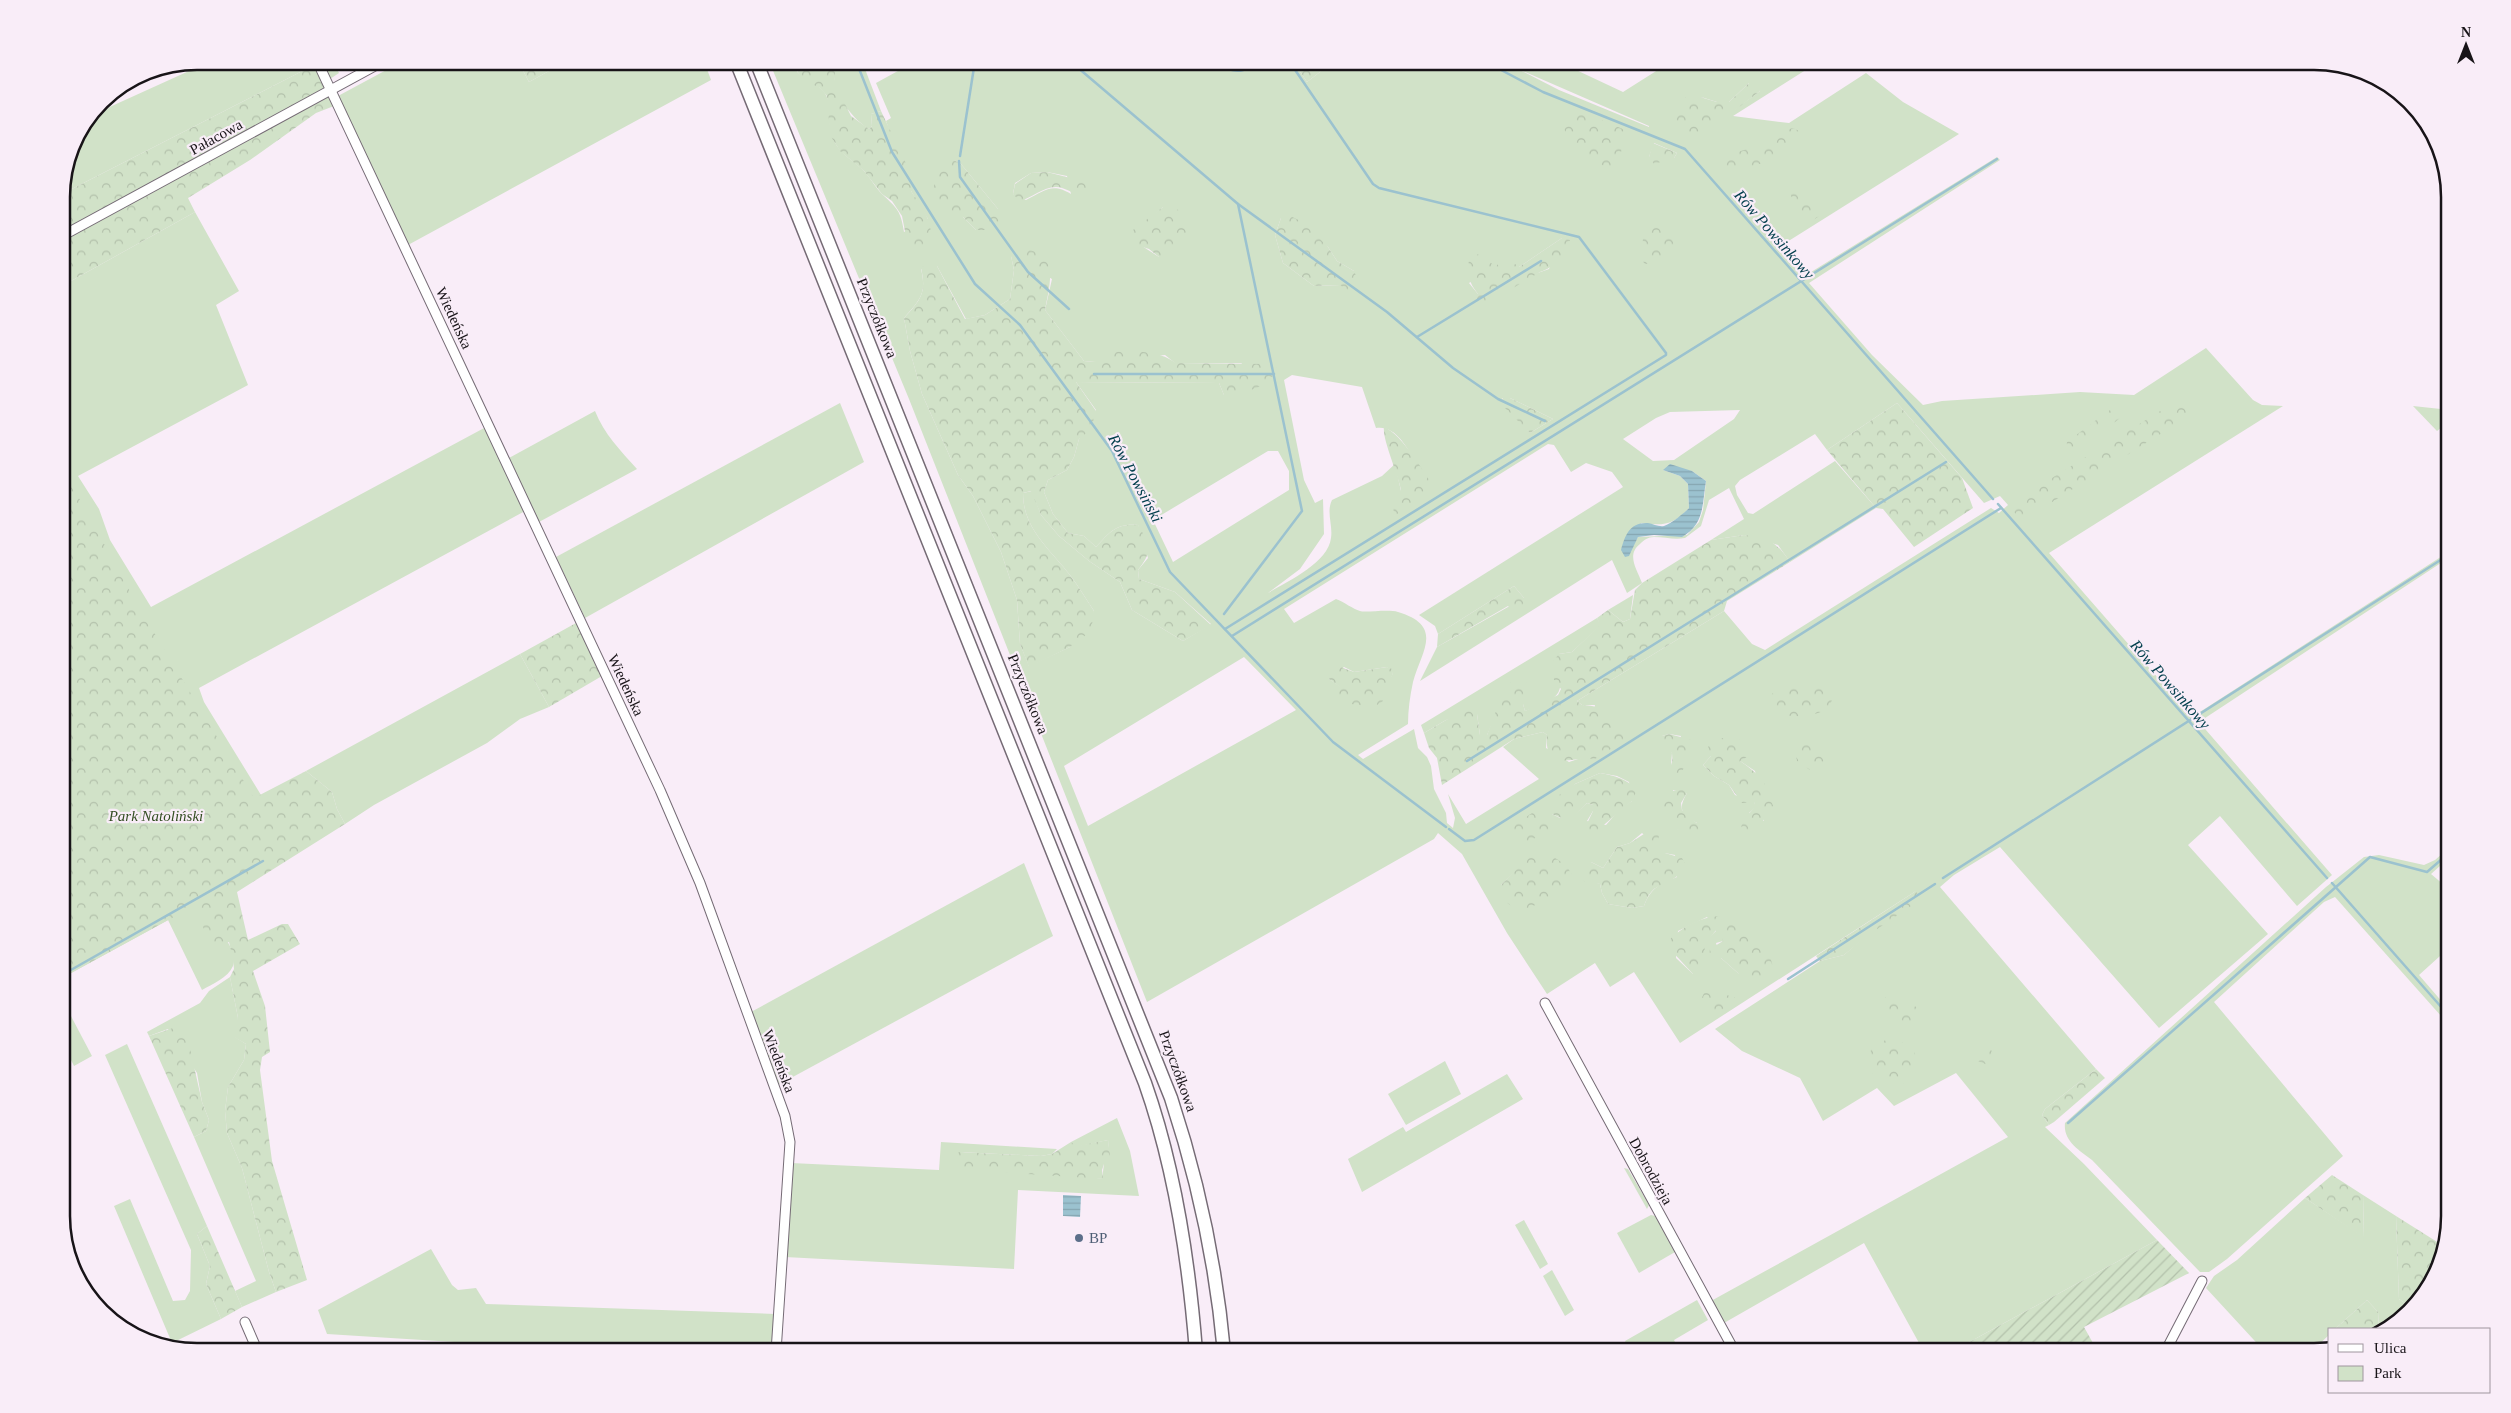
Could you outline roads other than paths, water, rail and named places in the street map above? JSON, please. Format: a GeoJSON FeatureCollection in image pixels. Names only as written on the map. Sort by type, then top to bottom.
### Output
{"type":"FeatureCollection","features":[{"type":"Feature","properties":{"kind":"main road"},"geometry":{"type":"LineString","coordinates":[[740,70],[1150,1097],[1162,1138],[1181,1232],[1195,1343]]}},
{"type":"Feature","properties":{"kind":"main road","name":"Przyczółkowa"},"geometry":{"type":"LineString","coordinates":[[760,70],[1172,1098],[1194,1170],[1210,1238],[1223,1343]]}},
{"type":"Feature","properties":{"kind":"main road"},"geometry":{"type":"LineString","coordinates":[[801,224],[810,232],[824,232]]}},
{"type":"Feature","properties":{"kind":"street","name":"Wiedeńska"},"geometry":{"type":"LineString","coordinates":[[322,70],[660,790],[711,911],[785,1116],[790,1142],[777,1343]]}},
{"type":"Feature","properties":{"kind":"street","name":"Pałacowa"},"geometry":{"type":"LineString","coordinates":[[70,232],[368,70]]}},
{"type":"Feature","properties":{"kind":"street","name":"Dobrodzieja"},"geometry":{"type":"LineString","coordinates":[[1545,1003],[1730,1343]]}},
{"type":"Feature","properties":{"kind":"street"},"geometry":{"type":"LineString","coordinates":[[2170,1343],[2202,1281]]}},
{"type":"Feature","properties":{"kind":"street"},"geometry":{"type":"LineString","coordinates":[[245,1322],[254,1343]]}},
{"type":"Feature","properties":{"kind":"water"},"geometry":{"type":"Polygon","coordinates":[[[1670,464],[1692,471],[1706,481],[1699,520],[1682,537],[1654,535],[1638,537],[1629,556],[1625,557],[1621,550],[1629,530],[1642,523],[1664,526],[1674,521],[1689,508],[1688,484],[1680,476],[1663,470],[1670,464]]]}},
{"type":"Feature","properties":{"kind":"water"},"geometry":{"type":"Polygon","coordinates":[[[1063,1195],[1081,1196],[1080,1217],[1063,1216],[1063,1195]]]}},
{"type":"Feature","properties":{"kind":"waterway","name":"Rów Powsiński"},"geometry":{"type":"LineString","coordinates":[[860,70],[892,152],[975,284],[1020,325],[1112,451],[1170,572],[1333,742],[1446,827]]}},
{"type":"Feature","properties":{"kind":"waterway"},"geometry":{"type":"LineString","coordinates":[[960,156],[974,70]]}},
{"type":"Feature","properties":{"kind":"waterway"},"geometry":{"type":"LineString","coordinates":[[1081,70],[1238,204],[1387,312],[1453,368],[1498,399],[1545,421]]}},
{"type":"Feature","properties":{"kind":"waterway"},"geometry":{"type":"LineString","coordinates":[[1231,70],[1242,70]]}},
{"type":"Feature","properties":{"kind":"waterway"},"geometry":{"type":"LineString","coordinates":[[1225,629],[1666,355],[1579,237],[1379,188],[1373,184],[1295,70]]}},
{"type":"Feature","properties":{"kind":"waterway","name":"Rów Powsinkowy"},"geometry":{"type":"LineString","coordinates":[[1501,70],[1543,92],[1685,149],[1993,499]]}},
{"type":"Feature","properties":{"kind":"waterway"},"geometry":{"type":"LineString","coordinates":[[1232,636],[1997,159]]}},
{"type":"Feature","properties":{"kind":"waterway"},"geometry":{"type":"LineString","coordinates":[[959,161],[960,177],[1028,272],[1069,309]]}},
{"type":"Feature","properties":{"kind":"waterway"},"geometry":{"type":"LineString","coordinates":[[1224,614],[1302,511],[1238,204]]}},
{"type":"Feature","properties":{"kind":"waterway"},"geometry":{"type":"LineString","coordinates":[[1417,337],[1541,261]]}},
{"type":"Feature","properties":{"kind":"waterway"},"geometry":{"type":"LineString","coordinates":[[1094,374],[1274,374]]}},
{"type":"Feature","properties":{"kind":"waterway"},"geometry":{"type":"LineString","coordinates":[[1467,761],[1946,462]]}},
{"type":"Feature","properties":{"kind":"waterway","name":"Rów Powsinkowy"},"geometry":{"type":"LineString","coordinates":[[1998,504],[2327,878]]}},
{"type":"Feature","properties":{"kind":"waterway"},"geometry":{"type":"LineString","coordinates":[[1449,829],[1465,841],[1474,840],[2001,508]]}},
{"type":"Feature","properties":{"kind":"waterway"},"geometry":{"type":"LineString","coordinates":[[1943,878],[2441,560]]}},
{"type":"Feature","properties":{"kind":"waterway"},"geometry":{"type":"LineString","coordinates":[[2068,1123],[2370,857],[2427,872],[2441,860]]}},
{"type":"Feature","properties":{"kind":"waterway"},"geometry":{"type":"LineString","coordinates":[[70,970],[263,861]]}},
{"type":"Feature","properties":{"kind":"waterway","name":"Rów Powsinkowy"},"geometry":{"type":"LineString","coordinates":[[2332,883],[2441,1007]]}},
{"type":"Feature","properties":{"kind":"waterway"},"geometry":{"type":"LineString","coordinates":[[1788,979],[1935,884]]}},
{"type":"Feature","properties":{"kind":"place","name":"BP"},"geometry":{"type":"Point","coordinates":[1079,1238]}},
{"type":"Feature","properties":{"kind":"park label","name":"Park Natoliński"},"geometry":{"type":"Point","coordinates":[156,816]}}]}
